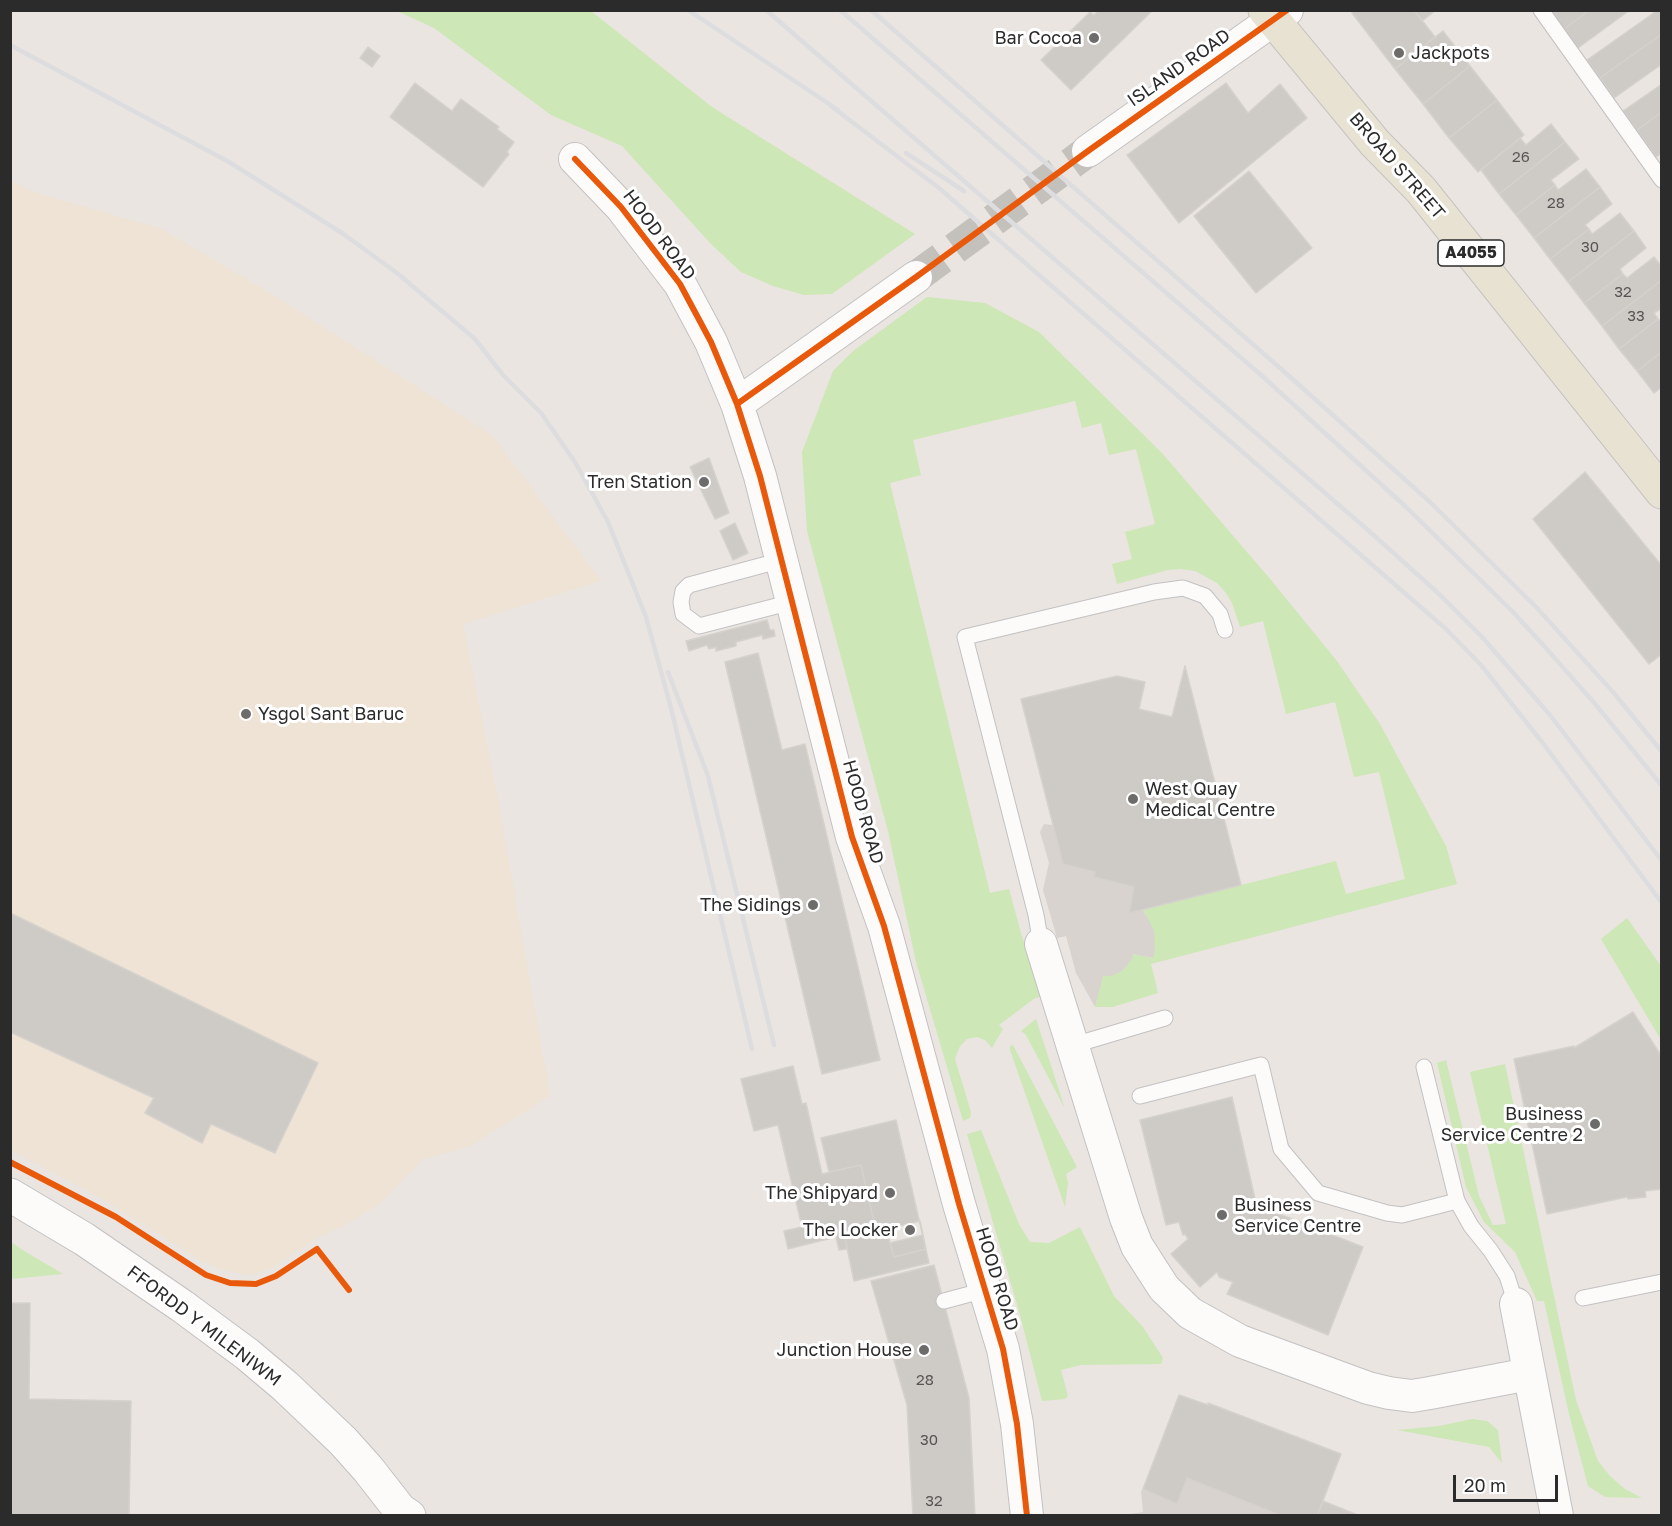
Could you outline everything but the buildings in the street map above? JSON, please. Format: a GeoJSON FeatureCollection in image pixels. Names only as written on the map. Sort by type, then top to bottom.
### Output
{"type":"FeatureCollection","features":[{"type":"Feature","properties":{"kind":"main road","name":"BROAD STREET"},"geometry":{"type":"LineString","coordinates":[[1275,14],[1375,143],[1421,190],[1662,492]]}},
{"type":"Feature","properties":{"kind":"street","name":"ISLAND ROAD"},"geometry":{"type":"LineString","coordinates":[[1088,151],[1275,14]]}},
{"type":"Feature","properties":{"kind":"street","name":"HOOD ROAD"},"geometry":{"type":"LineString","coordinates":[[575,159],[621,207],[680,284],[711,342],[737,404],[760,476],[852,837],[884,926],[959,1204],[1003,1349],[1013,1396],[1027,1515]]}},
{"type":"Feature","properties":{"kind":"street"},"geometry":{"type":"LineString","coordinates":[[737,404],[916,277]]}},
{"type":"Feature","properties":{"kind":"street"},"geometry":{"type":"LineString","coordinates":[[1041,944],[1137,1246],[1164,1288],[1190,1313],[1240,1341],[1368,1388],[1389,1393],[1412,1396],[1430,1394],[1529,1374]]}},
{"type":"Feature","properties":{"kind":"street","name":"FFORDD Y MILENIWM"},"geometry":{"type":"LineString","coordinates":[[10,1195],[84,1239],[247,1354],[285,1386],[343,1441],[403,1514]]}},
{"type":"Feature","properties":{"kind":"street"},"geometry":{"type":"LineString","coordinates":[[1516,1304],[1557,1515]]}},
{"type":"Feature","properties":{"kind":"lane"},"geometry":{"type":"LineString","coordinates":[[1541,10],[1662,180]]}},
{"type":"Feature","properties":{"kind":"lane"},"geometry":{"type":"LineString","coordinates":[[782,560],[689,585],[683,591],[681,602],[683,614],[699,626],[792,603]]}},
{"type":"Feature","properties":{"kind":"lane"},"geometry":{"type":"LineString","coordinates":[[1041,944],[1036,915],[965,638],[1154,592],[1183,588],[1205,596],[1220,614],[1225,630]]}},
{"type":"Feature","properties":{"kind":"lane"},"geometry":{"type":"LineString","coordinates":[[1074,1045],[1165,1018]]}},
{"type":"Feature","properties":{"kind":"lane"},"geometry":{"type":"LineString","coordinates":[[1140,1096],[1261,1065],[1281,1149],[1318,1194],[1402,1215],[1457,1201]]}},
{"type":"Feature","properties":{"kind":"lane"},"geometry":{"type":"LineString","coordinates":[[1424,1066],[1457,1201],[1471,1226],[1507,1276],[1516,1304]]}},
{"type":"Feature","properties":{"kind":"lane"},"geometry":{"type":"LineString","coordinates":[[1583,1298],[1662,1281]]}},
{"type":"Feature","properties":{"kind":"lane"},"geometry":{"type":"LineString","coordinates":[[944,1301],[985,1290]]}},
{"type":"Feature","properties":{"kind":"shaded area","name":"Ysgol Sant Baruc"},"geometry":{"type":"Polygon","coordinates":[[[10,180],[33,192],[162,229],[275,296],[492,435],[601,581],[463,624],[499,805],[550,1096],[472,1145],[422,1160],[379,1204],[349,1223],[319,1237],[271,1268],[253,1275],[223,1270],[203,1262],[102,1199],[11,1150],[10,180]]]}},
{"type":"Feature","properties":{"kind":"shaded area"},"geometry":{"type":"Polygon","coordinates":[[[1044,824],[1053,825],[1063,864],[1095,872],[1095,877],[1134,887],[1129,913],[1143,910],[1154,930],[1153,958],[1133,954],[1132,959],[1122,971],[1111,976],[1103,976],[1095,1007],[1076,973],[1066,936],[1057,938],[1043,890],[1049,863],[1040,832],[1044,824]]]}},
{"type":"Feature","properties":{"kind":"shaded area"},"geometry":{"type":"Polygon","coordinates":[[[1187,1478],[1282,1515],[1118,1516],[1143,1512],[1141,1491],[1143,1489],[1177,1504],[1187,1478]]]}},
{"type":"Feature","properties":{"kind":"green space"},"geometry":{"type":"Polygon","coordinates":[[[397,11],[591,11],[712,107],[915,234],[832,294],[804,295],[773,286],[741,272],[711,244],[622,146],[551,115],[434,28],[397,11]]]}},
{"type":"Feature","properties":{"kind":"green space"},"geometry":{"type":"Polygon","coordinates":[[[927,297],[985,303],[1039,332],[1162,453],[1337,661],[1380,724],[1446,846],[1457,884],[1151,964],[1158,993],[1113,1007],[1095,1007],[1102,976],[1111,975],[1133,954],[1152,958],[1146,915],[1143,910],[1336,861],[1346,894],[1405,879],[1379,772],[1354,777],[1335,702],[1286,714],[1263,621],[1240,627],[1232,603],[1217,583],[1195,571],[1180,569],[1168,570],[1117,584],[1112,564],[1132,559],[1125,532],[1155,524],[1136,449],[1109,455],[1101,423],[1082,428],[1075,401],[913,440],[921,475],[890,483],[990,893],[1009,889],[1042,997],[1035,998],[999,1025],[1003,1029],[992,1048],[985,1040],[977,1037],[967,1039],[960,1046],[955,1059],[971,1112],[970,1118],[963,1121],[916,962],[888,831],[807,531],[802,452],[833,371],[853,351],[927,297]]]}},
{"type":"Feature","properties":{"kind":"green space"},"geometry":{"type":"Polygon","coordinates":[[[1627,918],[1661,966],[1661,1040],[1601,939],[1627,918]]]}},
{"type":"Feature","properties":{"kind":"green space"},"geometry":{"type":"Polygon","coordinates":[[[1036,1019],[1064,1107],[1026,1035],[1021,1031],[1036,1019]]]}},
{"type":"Feature","properties":{"kind":"green space"},"geometry":{"type":"Polygon","coordinates":[[[1013,1045],[1077,1167],[1066,1174],[1068,1183],[1065,1207],[1010,1050],[1010,1046],[1013,1045]]]}},
{"type":"Feature","properties":{"kind":"green space"},"geometry":{"type":"Polygon","coordinates":[[[1446,1060],[1479,1196],[1493,1225],[1506,1224],[1470,1072],[1505,1064],[1576,1400],[1598,1461],[1625,1489],[1642,1498],[1605,1497],[1588,1486],[1569,1414],[1544,1301],[1537,1301],[1515,1252],[1484,1222],[1466,1187],[1437,1063],[1446,1060]]]}},
{"type":"Feature","properties":{"kind":"green space"},"geometry":{"type":"Polygon","coordinates":[[[981,1130],[1019,1224],[1030,1242],[1049,1243],[1080,1227],[1114,1296],[1143,1327],[1163,1358],[1161,1364],[1081,1365],[1061,1370],[1068,1396],[1065,1399],[1042,1401],[1019,1311],[967,1134],[981,1130]]]}},
{"type":"Feature","properties":{"kind":"green space"},"geometry":{"type":"Polygon","coordinates":[[[11,1242],[21,1249],[63,1274],[11,1279],[11,1242]]]}},
{"type":"Feature","properties":{"kind":"green space"},"geometry":{"type":"Polygon","coordinates":[[[1472,1419],[1487,1421],[1498,1430],[1502,1463],[1489,1447],[1397,1430],[1439,1426],[1472,1419]]]}},
{"type":"Feature","properties":{"kind":"tunnel"},"geometry":{"type":"LineString","coordinates":[[916,277],[1088,151]]}},
{"type":"Feature","properties":{"kind":"railway"},"geometry":{"type":"LineString","coordinates":[[688,10],[838,110]]}},
{"type":"Feature","properties":{"kind":"railway"},"geometry":{"type":"LineString","coordinates":[[766,10],[1438,593],[1482,637],[1550,715],[1662,861]]}},
{"type":"Feature","properties":{"kind":"railway"},"geometry":{"type":"LineString","coordinates":[[840,10],[1261,375],[1405,506],[1512,611],[1596,705],[1662,786]]}},
{"type":"Feature","properties":{"kind":"railway"},"geometry":{"type":"LineString","coordinates":[[871,10],[1430,502],[1537,608],[1613,692],[1662,752]]}},
{"type":"Feature","properties":{"kind":"railway"},"geometry":{"type":"LineString","coordinates":[[10,45],[229,162],[342,233],[397,273],[475,339],[503,375],[541,413],[575,462],[608,522],[646,617],[671,708],[752,1049]]}},
{"type":"Feature","properties":{"kind":"railway"},"geometry":{"type":"LineString","coordinates":[[831,106],[939,188],[1446,629],[1481,665],[1542,742],[1662,903]]}},
{"type":"Feature","properties":{"kind":"railway"},"geometry":{"type":"LineString","coordinates":[[906,153],[964,191]]}},
{"type":"Feature","properties":{"kind":"railway"},"geometry":{"type":"LineString","coordinates":[[668,672],[708,776],[774,1045]]}},
{"type":"Feature","properties":{"kind":"cycle path"},"geometry":{"type":"LineString","coordinates":[[737,404],[1287,10]]}},
{"type":"Feature","properties":{"kind":"cycle path"},"geometry":{"type":"LineString","coordinates":[[575,159],[621,207],[680,284],[711,342],[737,404],[760,476],[852,837],[884,926],[959,1204],[1003,1349],[1017,1424],[1027,1516]]}},
{"type":"Feature","properties":{"kind":"cycle path"},"geometry":{"type":"LineString","coordinates":[[10,1162],[116,1217],[206,1275],[230,1283],[256,1284],[276,1276],[317,1249],[349,1290]]}},
{"type":"Feature","properties":{"kind":"place","name":"Bar Cocoa"},"geometry":{"type":"Point","coordinates":[1094,38]}},
{"type":"Feature","properties":{"kind":"place","name":"Jackpots"},"geometry":{"type":"Point","coordinates":[1399,53]}},
{"type":"Feature","properties":{"kind":"place","name":"Tren Station"},"geometry":{"type":"Point","coordinates":[704,482]}},
{"type":"Feature","properties":{"kind":"place","name":"Ysgol Sant Baruc"},"geometry":{"type":"Point","coordinates":[246,714]}},
{"type":"Feature","properties":{"kind":"place","name":"West Quay Medical Centre"},"geometry":{"type":"Point","coordinates":[1133,799]}},
{"type":"Feature","properties":{"kind":"place","name":"The Sidings"},"geometry":{"type":"Point","coordinates":[813,905]}},
{"type":"Feature","properties":{"kind":"place","name":"Business Service Centre 2"},"geometry":{"type":"Point","coordinates":[1595,1124]}},
{"type":"Feature","properties":{"kind":"place","name":"The Shipyard"},"geometry":{"type":"Point","coordinates":[890,1193]}},
{"type":"Feature","properties":{"kind":"place","name":"Business Service Centre"},"geometry":{"type":"Point","coordinates":[1222,1215]}},
{"type":"Feature","properties":{"kind":"place","name":"The Locker"},"geometry":{"type":"Point","coordinates":[910,1230]}},
{"type":"Feature","properties":{"kind":"place","name":"Junction House"},"geometry":{"type":"Point","coordinates":[924,1350]}}]}
